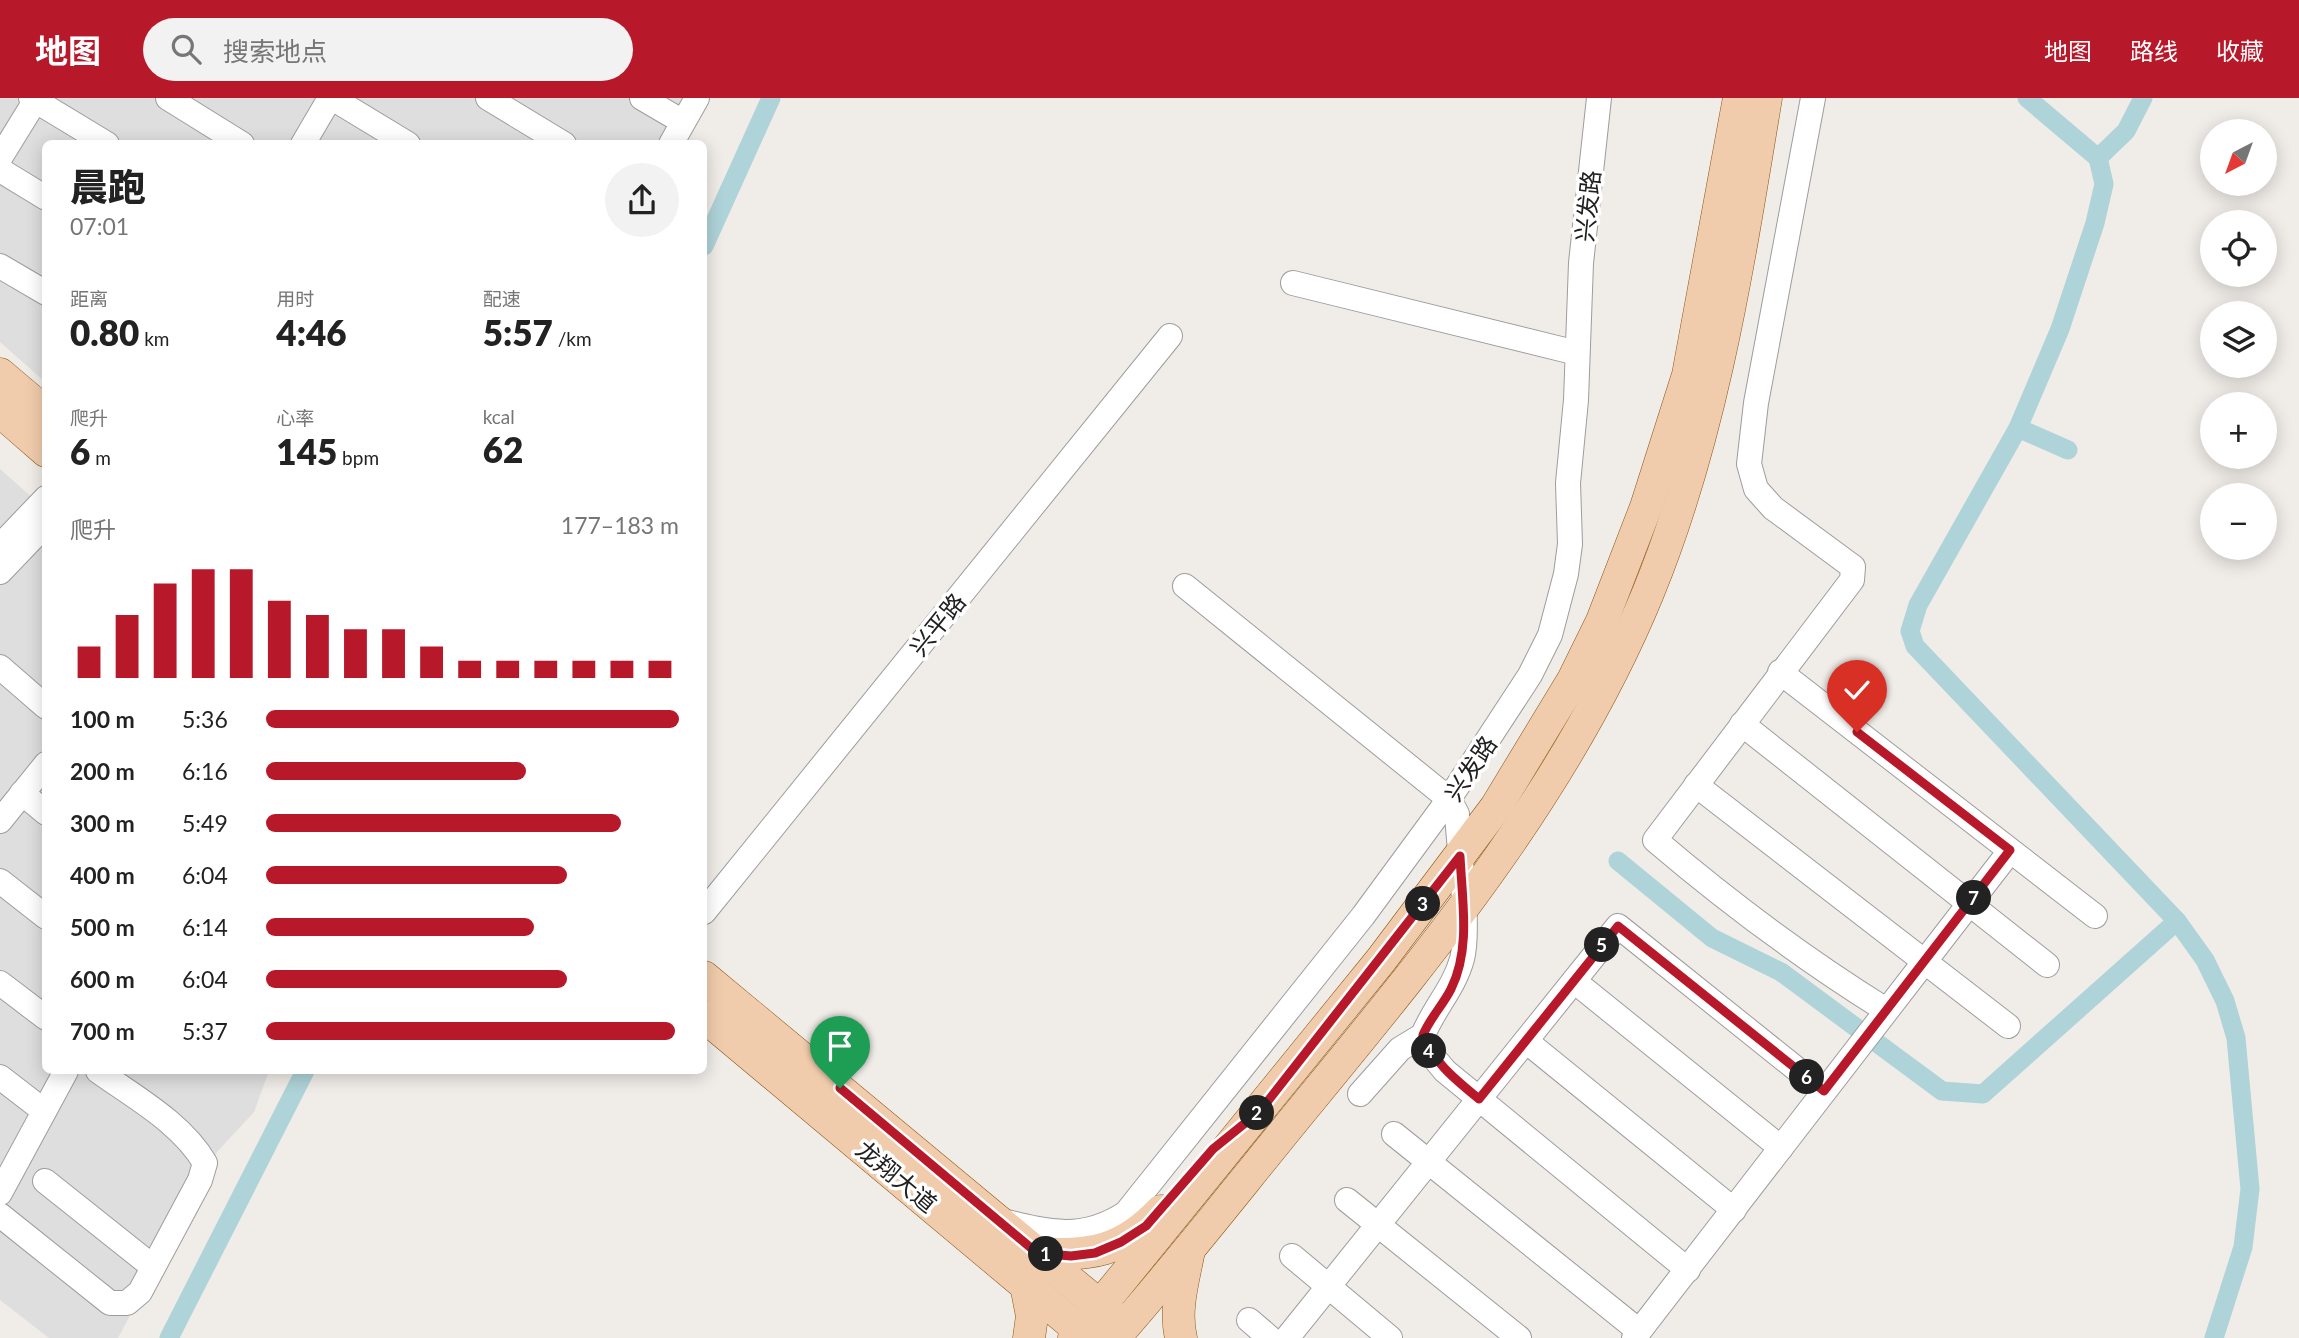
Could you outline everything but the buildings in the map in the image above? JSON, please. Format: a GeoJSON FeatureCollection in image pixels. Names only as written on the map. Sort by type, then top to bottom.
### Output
{"type":"FeatureCollection","features":[{"type":"Feature","properties":{"kind":"main road"},"geometry":{"type":"LineString","coordinates":[[1119,1327],[1260,1111],[1496,807],[1573,680],[1602,621],[1646,507],[1688,375],[1739,98]]}},
{"type":"Feature","properties":{"kind":"main road"},"geometry":{"type":"LineString","coordinates":[[1081,1336],[1119,1327],[1190,1247],[1463,909],[1533,810],[1604,690],[1648,592],[1693,467],[1730,314],[1766,98]]}},
{"type":"Feature","properties":{"kind":"main road"},"geometry":{"type":"LineString","coordinates":[[0,374],[42,410]]}},
{"type":"Feature","properties":{"kind":"main road"},"geometry":{"type":"LineString","coordinates":[[0,411],[42,448]]}},
{"type":"Feature","properties":{"kind":"main road","name":"龙翔大道"},"geometry":{"type":"LineString","coordinates":[[707,979],[998,1220],[1119,1327]]}},
{"type":"Feature","properties":{"kind":"main road","name":"龙翔大道"},"geometry":{"type":"LineString","coordinates":[[707,1019],[1026,1285],[1081,1336]]}},
{"type":"Feature","properties":{"kind":"main road"},"geometry":{"type":"LineString","coordinates":[[1037,1253],[1071,1256],[1095,1253],[1121,1242],[1146,1226],[1213,1149],[1260,1111]]}},
{"type":"Feature","properties":{"kind":"main road"},"geometry":{"type":"LineString","coordinates":[[1181,1338],[1178,1325],[1180,1300],[1190,1247]]}},
{"type":"Feature","properties":{"kind":"main road"},"geometry":{"type":"LineString","coordinates":[[1026,1285],[1032,1316],[1029,1338]]}},
{"type":"Feature","properties":{"kind":"street"},"geometry":{"type":"LineString","coordinates":[[168,98],[236,140]]}},
{"type":"Feature","properties":{"kind":"street"},"geometry":{"type":"LineString","coordinates":[[305,140],[331,98],[401,140]]}},
{"type":"Feature","properties":{"kind":"street"},"geometry":{"type":"LineString","coordinates":[[488,98],[557,140]]}},
{"type":"Feature","properties":{"kind":"street"},"geometry":{"type":"LineString","coordinates":[[642,98],[683,122]]}},
{"type":"Feature","properties":{"kind":"street"},"geometry":{"type":"LineString","coordinates":[[673,140],[697,98]]}},
{"type":"Feature","properties":{"kind":"street","name":"兴发路"},"geometry":{"type":"LineString","coordinates":[[998,1220],[1068,1233],[1104,1228],[1126,1213],[1346,937],[1449,799],[1503,719],[1550,635],[1566,575],[1570,544],[1568,483],[1581,263],[1599,98]]}},
{"type":"Feature","properties":{"kind":"street"},"geometry":{"type":"LineString","coordinates":[[1813,98],[1756,403],[1749,464],[1756,489],[1773,508],[1853,567],[1852,580],[1655,840],[1729,902],[1884,1014]]}},
{"type":"Feature","properties":{"kind":"street"},"geometry":{"type":"LineString","coordinates":[[0,158],[35,99],[101,140]]}},
{"type":"Feature","properties":{"kind":"street"},"geometry":{"type":"LineString","coordinates":[[0,170],[42,196]]}},
{"type":"Feature","properties":{"kind":"street"},"geometry":{"type":"LineString","coordinates":[[0,265],[42,291]]}},
{"type":"Feature","properties":{"kind":"street"},"geometry":{"type":"LineString","coordinates":[[1293,283],[1577,353]]}},
{"type":"Feature","properties":{"kind":"street","name":"兴平路"},"geometry":{"type":"LineString","coordinates":[[707,908],[1170,336]]}},
{"type":"Feature","properties":{"kind":"street"},"geometry":{"type":"LineString","coordinates":[[0,546],[42,502]]}},
{"type":"Feature","properties":{"kind":"street"},"geometry":{"type":"LineString","coordinates":[[0,572],[42,528]]}},
{"type":"Feature","properties":{"kind":"street"},"geometry":{"type":"LineString","coordinates":[[1185,586],[1449,799],[1457,814],[1463,957],[1450,990],[1430,1018],[1423,1035],[1400,1049],[1360,1094]]}},
{"type":"Feature","properties":{"kind":"street"},"geometry":{"type":"LineString","coordinates":[[0,667],[42,704]]}},
{"type":"Feature","properties":{"kind":"street"},"geometry":{"type":"LineString","coordinates":[[1780,673],[2095,916]]}},
{"type":"Feature","properties":{"kind":"street"},"geometry":{"type":"LineString","coordinates":[[1742,724],[2047,965]]}},
{"type":"Feature","properties":{"kind":"street"},"geometry":{"type":"LineString","coordinates":[[0,821],[42,769]]}},
{"type":"Feature","properties":{"kind":"street"},"geometry":{"type":"LineString","coordinates":[[1696,785],[2008,1026]]}},
{"type":"Feature","properties":{"kind":"street"},"geometry":{"type":"LineString","coordinates":[[22,793],[42,810]]}},
{"type":"Feature","properties":{"kind":"street"},"geometry":{"type":"LineString","coordinates":[[1394,1134],[1636,1334],[2010,850]]}},
{"type":"Feature","properties":{"kind":"street"},"geometry":{"type":"LineString","coordinates":[[0,881],[42,914]]}},
{"type":"Feature","properties":{"kind":"street"},"geometry":{"type":"LineString","coordinates":[[1287,1338],[1618,926],[1824,1091]]}},
{"type":"Feature","properties":{"kind":"street"},"geometry":{"type":"LineString","coordinates":[[1574,981],[1781,1148]]}},
{"type":"Feature","properties":{"kind":"street"},"geometry":{"type":"LineString","coordinates":[[0,983],[42,1015]]}},
{"type":"Feature","properties":{"kind":"street"},"geometry":{"type":"LineString","coordinates":[[1423,1035],[1430,1053],[1445,1071],[1688,1270]]}},
{"type":"Feature","properties":{"kind":"street"},"geometry":{"type":"LineString","coordinates":[[1526,1041],[1734,1210]]}},
{"type":"Feature","properties":{"kind":"street"},"geometry":{"type":"LineString","coordinates":[[0,1193],[64,1074]]}},
{"type":"Feature","properties":{"kind":"street"},"geometry":{"type":"LineString","coordinates":[[0,1215],[110,1303],[127,1303],[140,1292],[200,1180],[205,1163],[197,1148],[167,1122],[102,1074]]}},
{"type":"Feature","properties":{"kind":"street"},"geometry":{"type":"LineString","coordinates":[[0,1077],[44,1111]]}},
{"type":"Feature","properties":{"kind":"street"},"geometry":{"type":"LineString","coordinates":[[45,1181],[153,1268]]}},
{"type":"Feature","properties":{"kind":"street"},"geometry":{"type":"LineString","coordinates":[[1347,1200],[1519,1338]]}},
{"type":"Feature","properties":{"kind":"street"},"geometry":{"type":"LineString","coordinates":[[1292,1256],[1390,1338]]}},
{"type":"Feature","properties":{"kind":"street"},"geometry":{"type":"LineString","coordinates":[[1249,1320],[1270,1338]]}},
{"type":"Feature","properties":{"kind":"shaded area"},"geometry":{"type":"Polygon","coordinates":[[[0,98],[697,98],[673,140],[42,140],[42,379],[0,342],[0,98]]]}},
{"type":"Feature","properties":{"kind":"shaded area"},"geometry":{"type":"Polygon","coordinates":[[[0,469],[42,506],[42,1074],[268,1074],[254,1112],[217,1152],[118,1338],[49,1338],[0,1300],[0,469]]]}},
{"type":"Feature","properties":{"kind":"waterway"},"geometry":{"type":"LineString","coordinates":[[707,239],[771,98]]}},
{"type":"Feature","properties":{"kind":"waterway"},"geometry":{"type":"LineString","coordinates":[[2027,98],[2098,158],[2104,184],[2095,223],[2060,329],[2018,428],[1918,605],[1910,631],[1915,646],[2177,921],[2205,960],[2225,1001],[2236,1038],[2250,1189],[2243,1247],[2214,1338]]}},
{"type":"Feature","properties":{"kind":"waterway"},"geometry":{"type":"LineString","coordinates":[[2098,158],[2126,131],[2143,98]]}},
{"type":"Feature","properties":{"kind":"waterway"},"geometry":{"type":"LineString","coordinates":[[2018,428],[2068,450]]}},
{"type":"Feature","properties":{"kind":"waterway"},"geometry":{"type":"LineString","coordinates":[[1618,861],[1712,938],[1781,972],[1942,1091],[1983,1094],[2177,921]]}},
{"type":"Feature","properties":{"kind":"waterway"},"geometry":{"type":"LineString","coordinates":[[169,1338],[303,1074]]}},
{"type":"Feature","properties":{"kind":"route"},"geometry":{"type":"LineString","coordinates":[[840,1088],[1037,1253],[1071,1256],[1095,1253],[1121,1242],[1146,1226],[1171,1201],[1213,1149],[1260,1111],[1460,856],[1463,957],[1450,990],[1430,1018],[1423,1035],[1430,1053],[1445,1071],[1479,1099],[1618,926],[1824,1091],[2010,850],[1857,732]]}}]}
